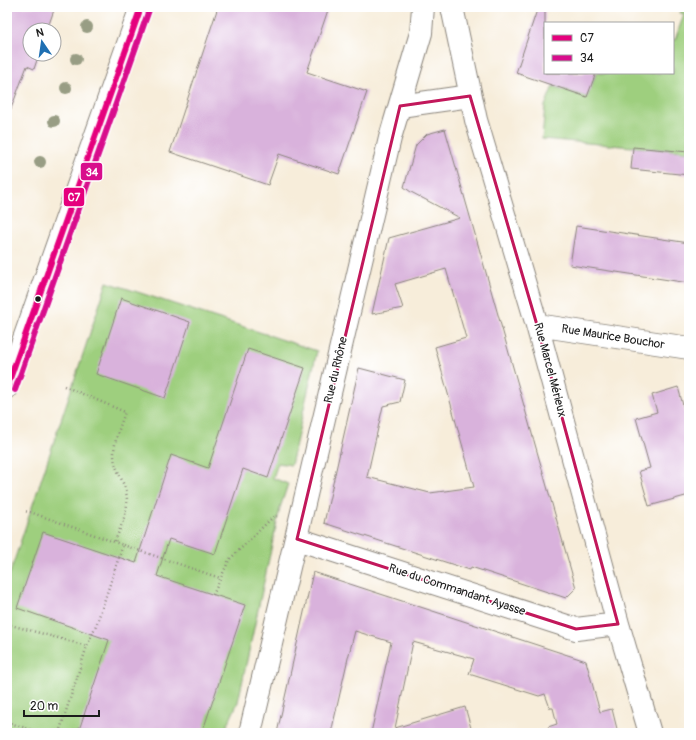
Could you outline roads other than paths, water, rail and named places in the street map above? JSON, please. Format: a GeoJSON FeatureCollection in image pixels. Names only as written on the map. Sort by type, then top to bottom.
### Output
{"type":"FeatureCollection","features":[{"type":"Feature","properties":{"kind":"street"},"geometry":{"type":"LineString","coordinates":[[7,388],[142,7]]}},
{"type":"Feature","properties":{"kind":"street","name":"Rue du Rhône"},"geometry":{"type":"LineString","coordinates":[[250,733],[297,539],[390,138],[421,33],[424,7]]}},
{"type":"Feature","properties":{"kind":"street","name":"Rue Marcel Mérieux"},"geometry":{"type":"LineString","coordinates":[[452,7],[476,120],[537,326],[618,624],[650,733]]}},
{"type":"Feature","properties":{"kind":"street"},"geometry":{"type":"LineString","coordinates":[[400,106],[470,96]]}},
{"type":"Feature","properties":{"kind":"street","name":"Rue Maurice Bouchor"},"geometry":{"type":"LineString","coordinates":[[537,326],[689,348]]}},
{"type":"Feature","properties":{"kind":"street","name":"Rue du Commandant Ayasse"},"geometry":{"type":"LineString","coordinates":[[297,539],[576,629],[618,624]]}}]}
